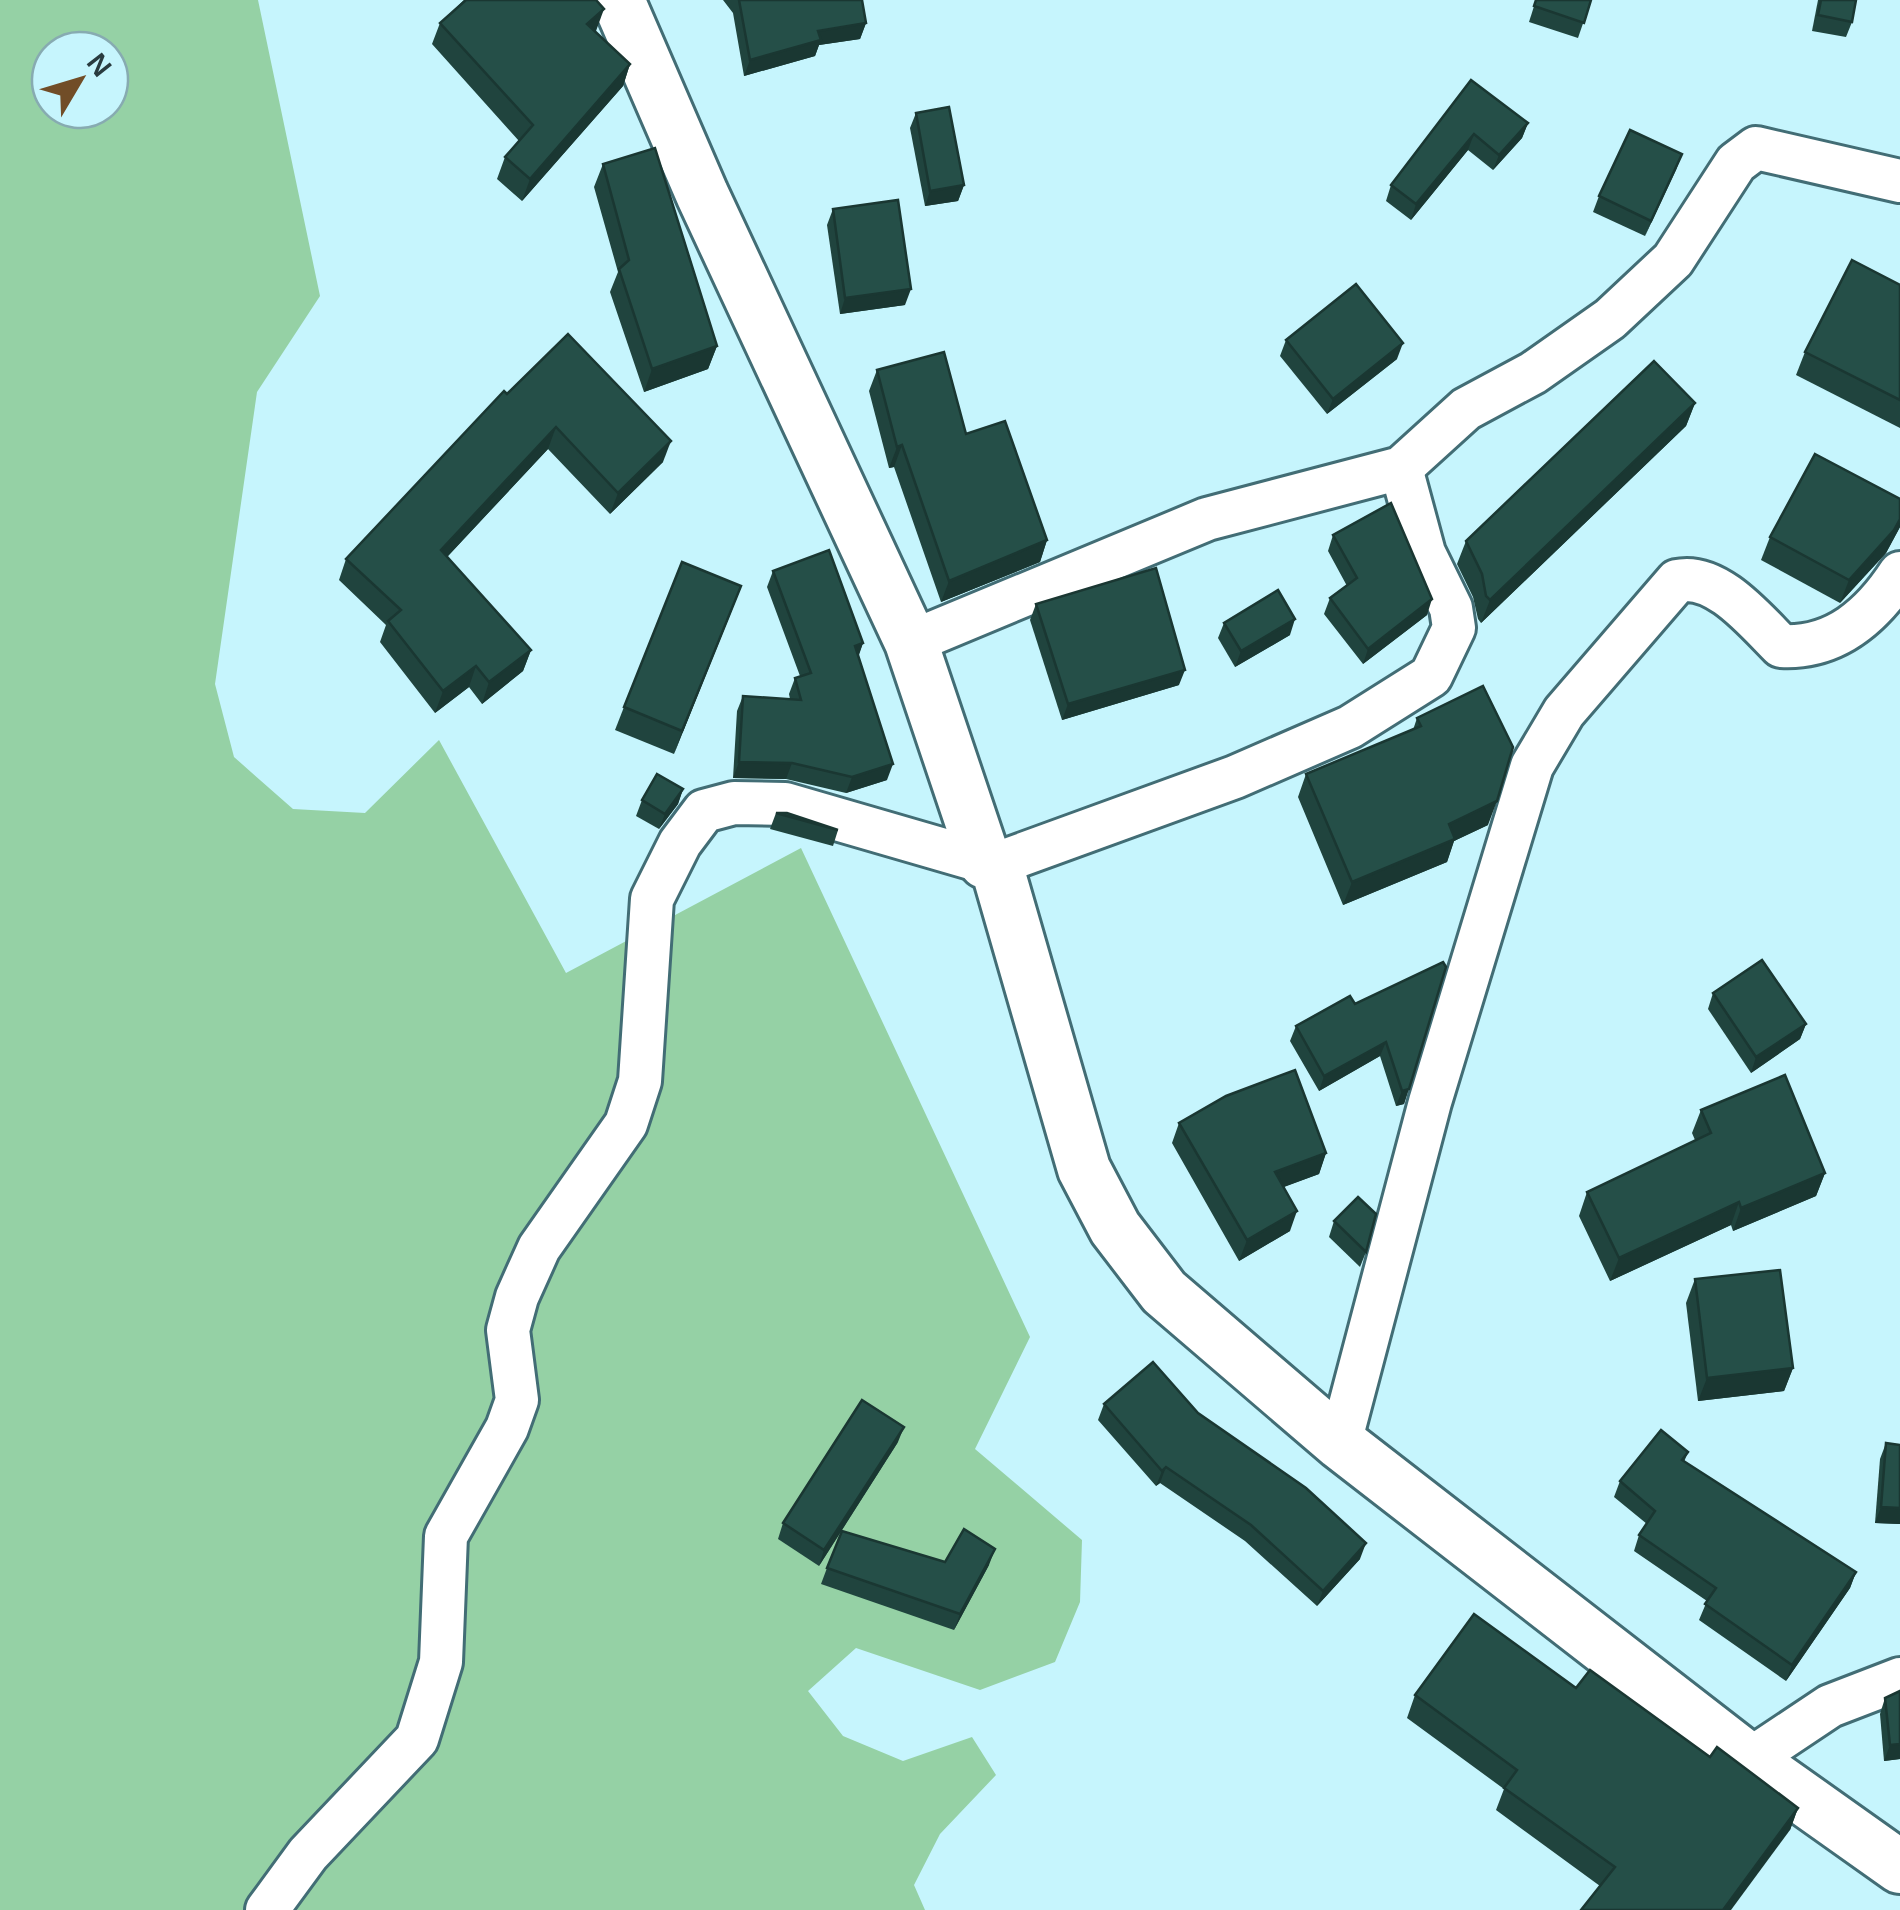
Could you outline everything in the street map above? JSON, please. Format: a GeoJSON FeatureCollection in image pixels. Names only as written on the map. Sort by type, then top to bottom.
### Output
{"type":"FeatureCollection","features":[{"type":"Feature","properties":{"kind":"street"},"geometry":{"type":"LineString","coordinates":[[618,0],[702,194],[911,642],[991,863],[1084,1169],[1116,1228],[1164,1292],[1340,1443],[1750,1760],[1900,1867]]}},
{"type":"Feature","properties":{"kind":"street"},"geometry":{"type":"LineString","coordinates":[[911,642],[1207,519],[1401,468],[1466,409],[1532,373],[1610,319],[1673,260],[1736,163],[1756,148],[1900,181]]}},
{"type":"Feature","properties":{"kind":"street"},"geometry":{"type":"LineString","coordinates":[[266,1910],[308,1854],[417,1739],[441,1662],[446,1536],[507,1428],[517,1400],[508,1330],[517,1297],[540,1248],[626,1124],[640,1081],[652,898],[680,843],[704,812],[734,804],[784,804],[991,863],[1268,763],[1350,727],[1430,676],[1454,628],[1451,608],[1424,553],[1401,468]]}},
{"type":"Feature","properties":{"kind":"street"},"geometry":{"type":"LineString","coordinates":[[1340,1443],[1371,1315],[1458,1010],[1532,766],[1556,726],[1676,582],[1704,581],[1754,618],[1780,646],[1810,648],[1876,610],[1900,573]]}},
{"type":"Feature","properties":{"kind":"street"},"geometry":{"type":"LineString","coordinates":[[1750,1760],[1830,1706],[1900,1680]]}},
{"type":"Feature","properties":{"kind":"green space"},"geometry":{"type":"Polygon","coordinates":[[[0,0],[258,0],[320,296],[257,392],[215,684],[234,757],[293,809],[365,813],[439,740],[566,973],[801,848],[1030,1337],[975,1449],[1082,1540],[1080,1602],[1055,1662],[980,1690],[856,1648],[808,1691],[843,1736],[903,1761],[972,1737],[996,1775],[940,1834],[914,1885],[925,1910],[0,1910],[0,0]]]}},
{"type":"Feature","properties":{"kind":"building"},"geometry":{"type":"Polygon","coordinates":[[[466,0],[596,0],[604,9],[587,24],[630,64],[530,179],[505,157],[533,125],[440,23],[466,0]]]}},
{"type":"Feature","properties":{"kind":"building"},"geometry":{"type":"Polygon","coordinates":[[[739,0],[862,0],[866,23],[818,31],[821,40],[750,60],[739,0]]]}},
{"type":"Feature","properties":{"kind":"building"},"geometry":{"type":"Polygon","coordinates":[[[1536,0],[1591,0],[1584,23],[1534,6],[1536,0]]]}},
{"type":"Feature","properties":{"kind":"building"},"geometry":{"type":"Polygon","coordinates":[[[1821,0],[1856,0],[1852,22],[1818,15],[1821,0]]]}},
{"type":"Feature","properties":{"kind":"building"},"geometry":{"type":"Polygon","coordinates":[[[1471,80],[1528,123],[1499,155],[1474,134],[1416,204],[1391,185],[1471,80]]]}},
{"type":"Feature","properties":{"kind":"building"},"geometry":{"type":"Polygon","coordinates":[[[949,107],[964,185],[930,191],[916,113],[949,107]]]}},
{"type":"Feature","properties":{"kind":"building"},"geometry":{"type":"Polygon","coordinates":[[[1630,130],[1682,154],[1651,221],[1599,196],[1630,130]]]}},
{"type":"Feature","properties":{"kind":"building"},"geometry":{"type":"Polygon","coordinates":[[[655,148],[717,346],[652,369],[619,269],[629,260],[603,164],[655,148]]]}},
{"type":"Feature","properties":{"kind":"building"},"geometry":{"type":"Polygon","coordinates":[[[898,200],[911,289],[845,298],[833,209],[898,200]]]}},
{"type":"Feature","properties":{"kind":"building"},"geometry":{"type":"Polygon","coordinates":[[[1852,260],[1900,285],[1900,400],[1805,352],[1852,260]]]}},
{"type":"Feature","properties":{"kind":"building"},"geometry":{"type":"Polygon","coordinates":[[[1356,284],[1403,343],[1333,399],[1286,340],[1356,284]]]}},
{"type":"Feature","properties":{"kind":"building"},"geometry":{"type":"Polygon","coordinates":[[[568,334],[671,441],[618,493],[556,427],[441,550],[531,650],[489,682],[476,666],[443,691],[388,621],[401,610],[346,559],[504,391],[507,394],[568,334]]]}},
{"type":"Feature","properties":{"kind":"building"},"geometry":{"type":"Polygon","coordinates":[[[944,352],[966,434],[1005,421],[1047,540],[949,581],[902,445],[897,447],[877,370],[944,352]]]}},
{"type":"Feature","properties":{"kind":"building"},"geometry":{"type":"Polygon","coordinates":[[[1654,361],[1695,403],[1490,600],[1466,541],[1654,361]]]}},
{"type":"Feature","properties":{"kind":"building"},"geometry":{"type":"Polygon","coordinates":[[[1815,454],[1900,499],[1900,519],[1894,530],[1849,580],[1770,537],[1815,454]]]}},
{"type":"Feature","properties":{"kind":"building"},"geometry":{"type":"Polygon","coordinates":[[[1391,503],[1432,599],[1368,649],[1330,598],[1357,578],[1333,535],[1391,503]]]}},
{"type":"Feature","properties":{"kind":"building"},"geometry":{"type":"Polygon","coordinates":[[[829,550],[863,643],[855,646],[893,764],[852,777],[792,763],[739,762],[743,696],[801,700],[795,678],[811,673],[773,571],[829,550]]]}},
{"type":"Feature","properties":{"kind":"building"},"geometry":{"type":"Polygon","coordinates":[[[682,562],[741,586],[682,731],[624,707],[682,562]]]}},
{"type":"Feature","properties":{"kind":"building"},"geometry":{"type":"Polygon","coordinates":[[[1156,568],[1185,670],[1068,704],[1036,604],[1156,568]]]}},
{"type":"Feature","properties":{"kind":"building"},"geometry":{"type":"Polygon","coordinates":[[[1278,590],[1295,619],[1241,651],[1224,623],[1278,590]]]}},
{"type":"Feature","properties":{"kind":"building"},"geometry":{"type":"Polygon","coordinates":[[[1483,686],[1513,747],[1497,801],[1449,824],[1455,839],[1352,882],[1306,774],[1421,726],[1417,718],[1483,686]]]}},
{"type":"Feature","properties":{"kind":"building"},"geometry":{"type":"Polygon","coordinates":[[[657,774],[683,789],[665,814],[642,800],[657,774]]]}},
{"type":"Feature","properties":{"kind":"building"},"geometry":{"type":"Polygon","coordinates":[[[776,813],[787,813],[838,830],[776,813]]]}},
{"type":"Feature","properties":{"kind":"building"},"geometry":{"type":"Polygon","coordinates":[[[1762,960],[1806,1024],[1756,1057],[1713,993],[1762,960]]]}},
{"type":"Feature","properties":{"kind":"building"},"geometry":{"type":"Polygon","coordinates":[[[1443,962],[1446,967],[1409,1089],[1402,1091],[1386,1042],[1324,1076],[1296,1026],[1350,996],[1355,1004],[1443,962]]]}},
{"type":"Feature","properties":{"kind":"building"},"geometry":{"type":"Polygon","coordinates":[[[1295,1070],[1326,1153],[1275,1172],[1297,1211],[1247,1240],[1179,1123],[1226,1096],[1295,1070]]]}},
{"type":"Feature","properties":{"kind":"building"},"geometry":{"type":"Polygon","coordinates":[[[1785,1075],[1825,1173],[1741,1208],[1739,1202],[1619,1258],[1587,1192],[1711,1133],[1701,1110],[1785,1075]]]}},
{"type":"Feature","properties":{"kind":"building"},"geometry":{"type":"Polygon","coordinates":[[[1358,1197],[1376,1214],[1366,1252],[1334,1221],[1358,1197]]]}},
{"type":"Feature","properties":{"kind":"building"},"geometry":{"type":"Polygon","coordinates":[[[1780,1270],[1793,1368],[1707,1378],[1695,1279],[1780,1270]]]}},
{"type":"Feature","properties":{"kind":"building"},"geometry":{"type":"Polygon","coordinates":[[[1153,1362],[1198,1413],[1306,1488],[1366,1543],[1323,1591],[1251,1525],[1166,1467],[1162,1471],[1104,1404],[1153,1362]]]}},
{"type":"Feature","properties":{"kind":"building"},"geometry":{"type":"Polygon","coordinates":[[[862,1400],[904,1427],[824,1550],[783,1523],[862,1400]]]}},
{"type":"Feature","properties":{"kind":"building"},"geometry":{"type":"Polygon","coordinates":[[[1661,1430],[1688,1452],[1682,1460],[1856,1572],[1792,1665],[1705,1604],[1716,1588],[1639,1535],[1655,1511],[1620,1481],[1661,1430]]]}},
{"type":"Feature","properties":{"kind":"building"},"geometry":{"type":"Polygon","coordinates":[[[1886,1443],[1900,1445],[1900,1508],[1881,1507],[1886,1443]]]}},
{"type":"Feature","properties":{"kind":"building"},"geometry":{"type":"Polygon","coordinates":[[[964,1529],[995,1549],[960,1614],[827,1568],[842,1531],[945,1562],[964,1529]]]}},
{"type":"Feature","properties":{"kind":"building"},"geometry":{"type":"Polygon","coordinates":[[[1474,1614],[1576,1688],[1590,1670],[1710,1757],[1717,1747],[1798,1808],[1723,1910],[1581,1910],[1615,1867],[1504,1788],[1517,1770],[1415,1695],[1474,1614]]]}},
{"type":"Feature","properties":{"kind":"building"},"geometry":{"type":"Polygon","coordinates":[[[1900,1691],[1900,1744],[1890,1745],[1885,1698],[1900,1691]]]}}]}
